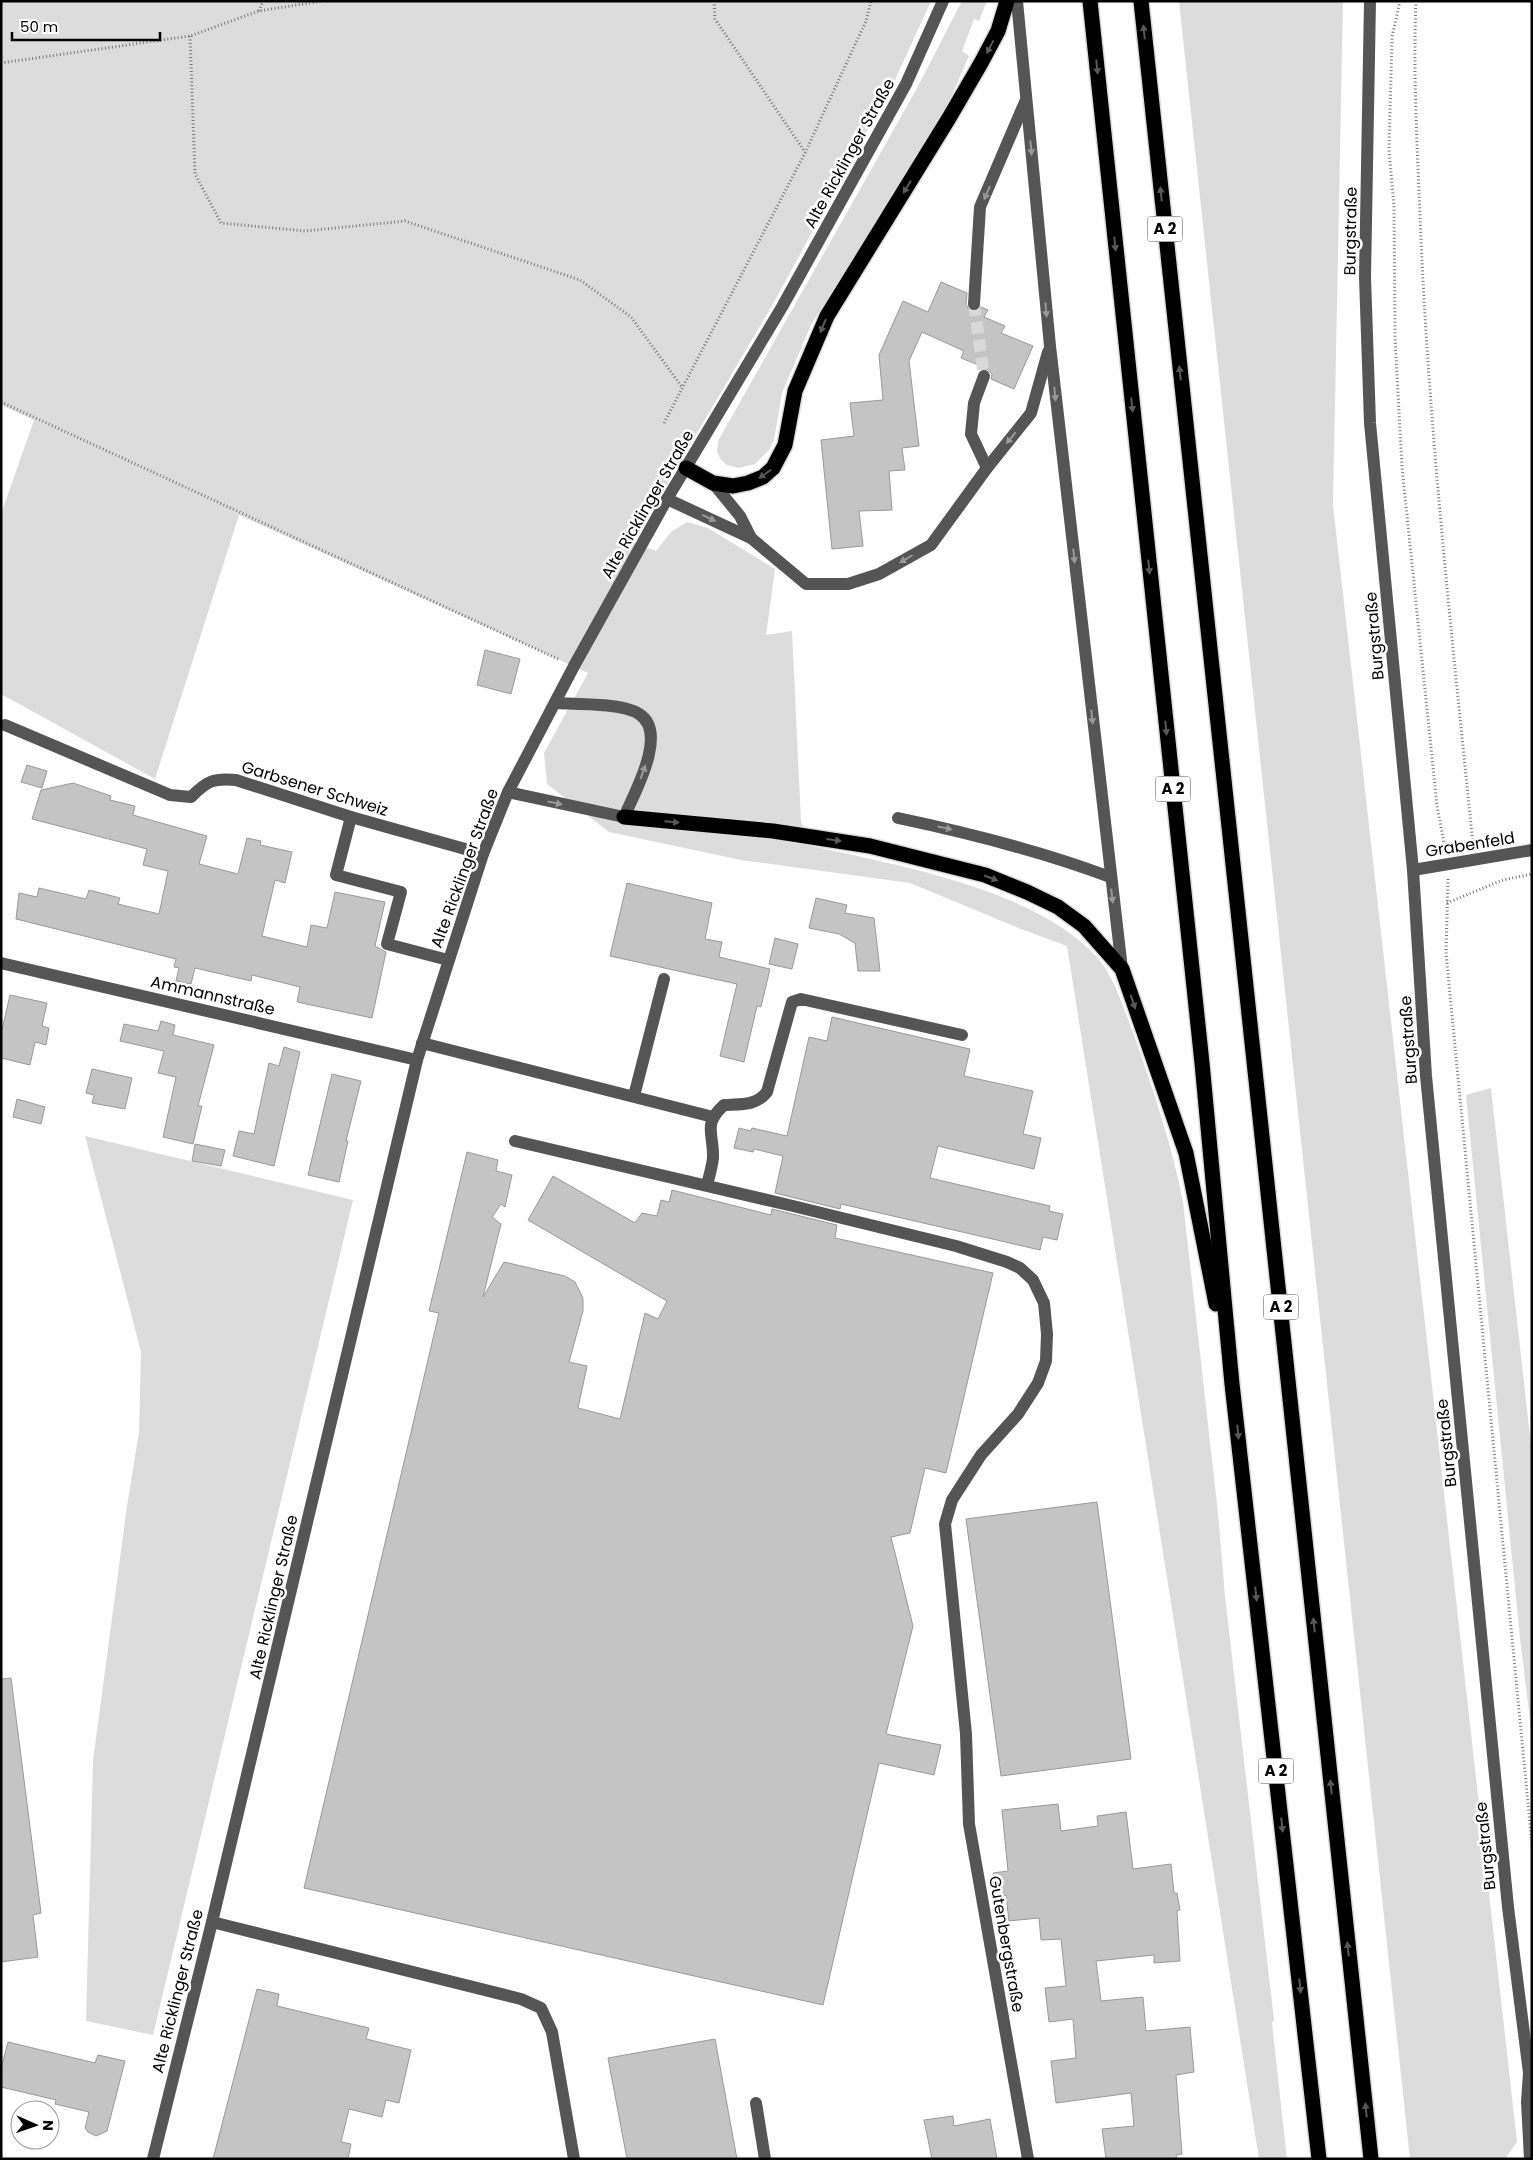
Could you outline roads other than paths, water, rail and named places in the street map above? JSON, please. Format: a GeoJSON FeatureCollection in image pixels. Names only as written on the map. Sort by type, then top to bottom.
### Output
{"type":"FeatureCollection","features":[{"type":"Feature","properties":{"kind":"highway"},"geometry":{"type":"LineString","coordinates":[[686,468],[713,483],[733,486],[763,477],[773,468],[785,445],[795,391],[827,316],[950,118],[998,31],[1007,1]]}},
{"type":"Feature","properties":{"kind":"highway","name":"A 2"},"geometry":{"type":"LineString","coordinates":[[1090,1],[1201,1054],[1232,1384],[1320,2159]]}},
{"type":"Feature","properties":{"kind":"highway","name":"A 2"},"geometry":{"type":"LineString","coordinates":[[1141,1],[1371,2159]]}},
{"type":"Feature","properties":{"kind":"highway"},"geometry":{"type":"LineString","coordinates":[[624,817],[773,831],[870,846],[985,875],[1027,892],[1073,916],[1095,937],[1122,969],[1186,1153],[1232,1384]]}},
{"type":"Feature","properties":{"kind":"street","name":"Alte Ricklinger Straße"},"geometry":{"type":"LineString","coordinates":[[153,2159],[212,1922],[417,1060],[483,854],[508,792],[555,703],[667,499],[787,298],[901,92],[943,1]]}},
{"type":"Feature","properties":{"kind":"street"},"geometry":{"type":"LineString","coordinates":[[1017,1],[1050,346],[1122,969]]}},
{"type":"Feature","properties":{"kind":"street","name":"Burgstraße"},"geometry":{"type":"LineString","coordinates":[[1370,1],[1365,277],[1370,423],[1413,870],[1426,1076],[1507,1898],[1530,2076],[1527,2102],[1530,2159]]}},
{"type":"Feature","properties":{"kind":"street"},"geometry":{"type":"LineString","coordinates":[[974,304],[980,207],[1026,100]]}},
{"type":"Feature","properties":{"kind":"street"},"geometry":{"type":"LineString","coordinates":[[667,499],[751,538],[806,584],[848,584],[879,574],[931,545],[987,468],[1031,413],[1050,346]]}},
{"type":"Feature","properties":{"kind":"street"},"geometry":{"type":"LineString","coordinates":[[984,376],[974,403],[971,434],[987,468]]}},
{"type":"Feature","properties":{"kind":"street"},"geometry":{"type":"LineString","coordinates":[[713,483],[740,516],[751,538]]}},
{"type":"Feature","properties":{"kind":"street"},"geometry":{"type":"LineString","coordinates":[[508,792],[624,817],[642,776],[652,746],[652,733],[641,714],[614,707],[555,703]]}},
{"type":"Feature","properties":{"kind":"street","name":"Garbsener Schweiz"},"geometry":{"type":"LineString","coordinates":[[5,725],[170,795],[191,797],[202,786],[218,778],[236,780],[483,854]]}},
{"type":"Feature","properties":{"kind":"street"},"geometry":{"type":"LineString","coordinates":[[351,816],[336,875],[401,892],[387,944],[448,960]]}},
{"type":"Feature","properties":{"kind":"street"},"geometry":{"type":"LineString","coordinates":[[898,818],[957,831],[1079,865],[1110,876]]}},
{"type":"Feature","properties":{"kind":"street","name":"Grabenfeld"},"geometry":{"type":"LineString","coordinates":[[1413,870],[1532,850]]}},
{"type":"Feature","properties":{"kind":"street","name":"Ammannstraße"},"geometry":{"type":"LineString","coordinates":[[1,963],[417,1060]]}},
{"type":"Feature","properties":{"kind":"street"},"geometry":{"type":"LineString","coordinates":[[634,1096],[664,980]]}},
{"type":"Feature","properties":{"kind":"street"},"geometry":{"type":"LineString","coordinates":[[707,1185],[713,1160],[712,1140],[709,1129],[712,1117],[724,1105],[754,1102],[761,1099],[767,1092],[792,1002],[801,999],[962,1035]]}},
{"type":"Feature","properties":{"kind":"street"},"geometry":{"type":"LineString","coordinates":[[422,1043],[712,1117]]}},
{"type":"Feature","properties":{"kind":"street","name":"Gutenbergstraße"},"geometry":{"type":"LineString","coordinates":[[515,1141],[707,1185],[956,1246],[1007,1262],[1020,1268],[1033,1280],[1044,1303],[1047,1334],[1046,1361],[1038,1383],[1018,1414],[981,1455],[952,1500],[945,1524],[966,1734],[969,1824],[1028,2159]]}},
{"type":"Feature","properties":{"kind":"street"},"geometry":{"type":"LineString","coordinates":[[212,1922],[521,1999],[541,2008],[552,2032],[574,2159]]}},
{"type":"Feature","properties":{"kind":"street"},"geometry":{"type":"LineString","coordinates":[[756,2102],[766,2159]]}},
{"type":"Feature","properties":{"kind":"tunnel"},"geometry":{"type":"LineString","coordinates":[[974,304],[984,376]]}}]}
